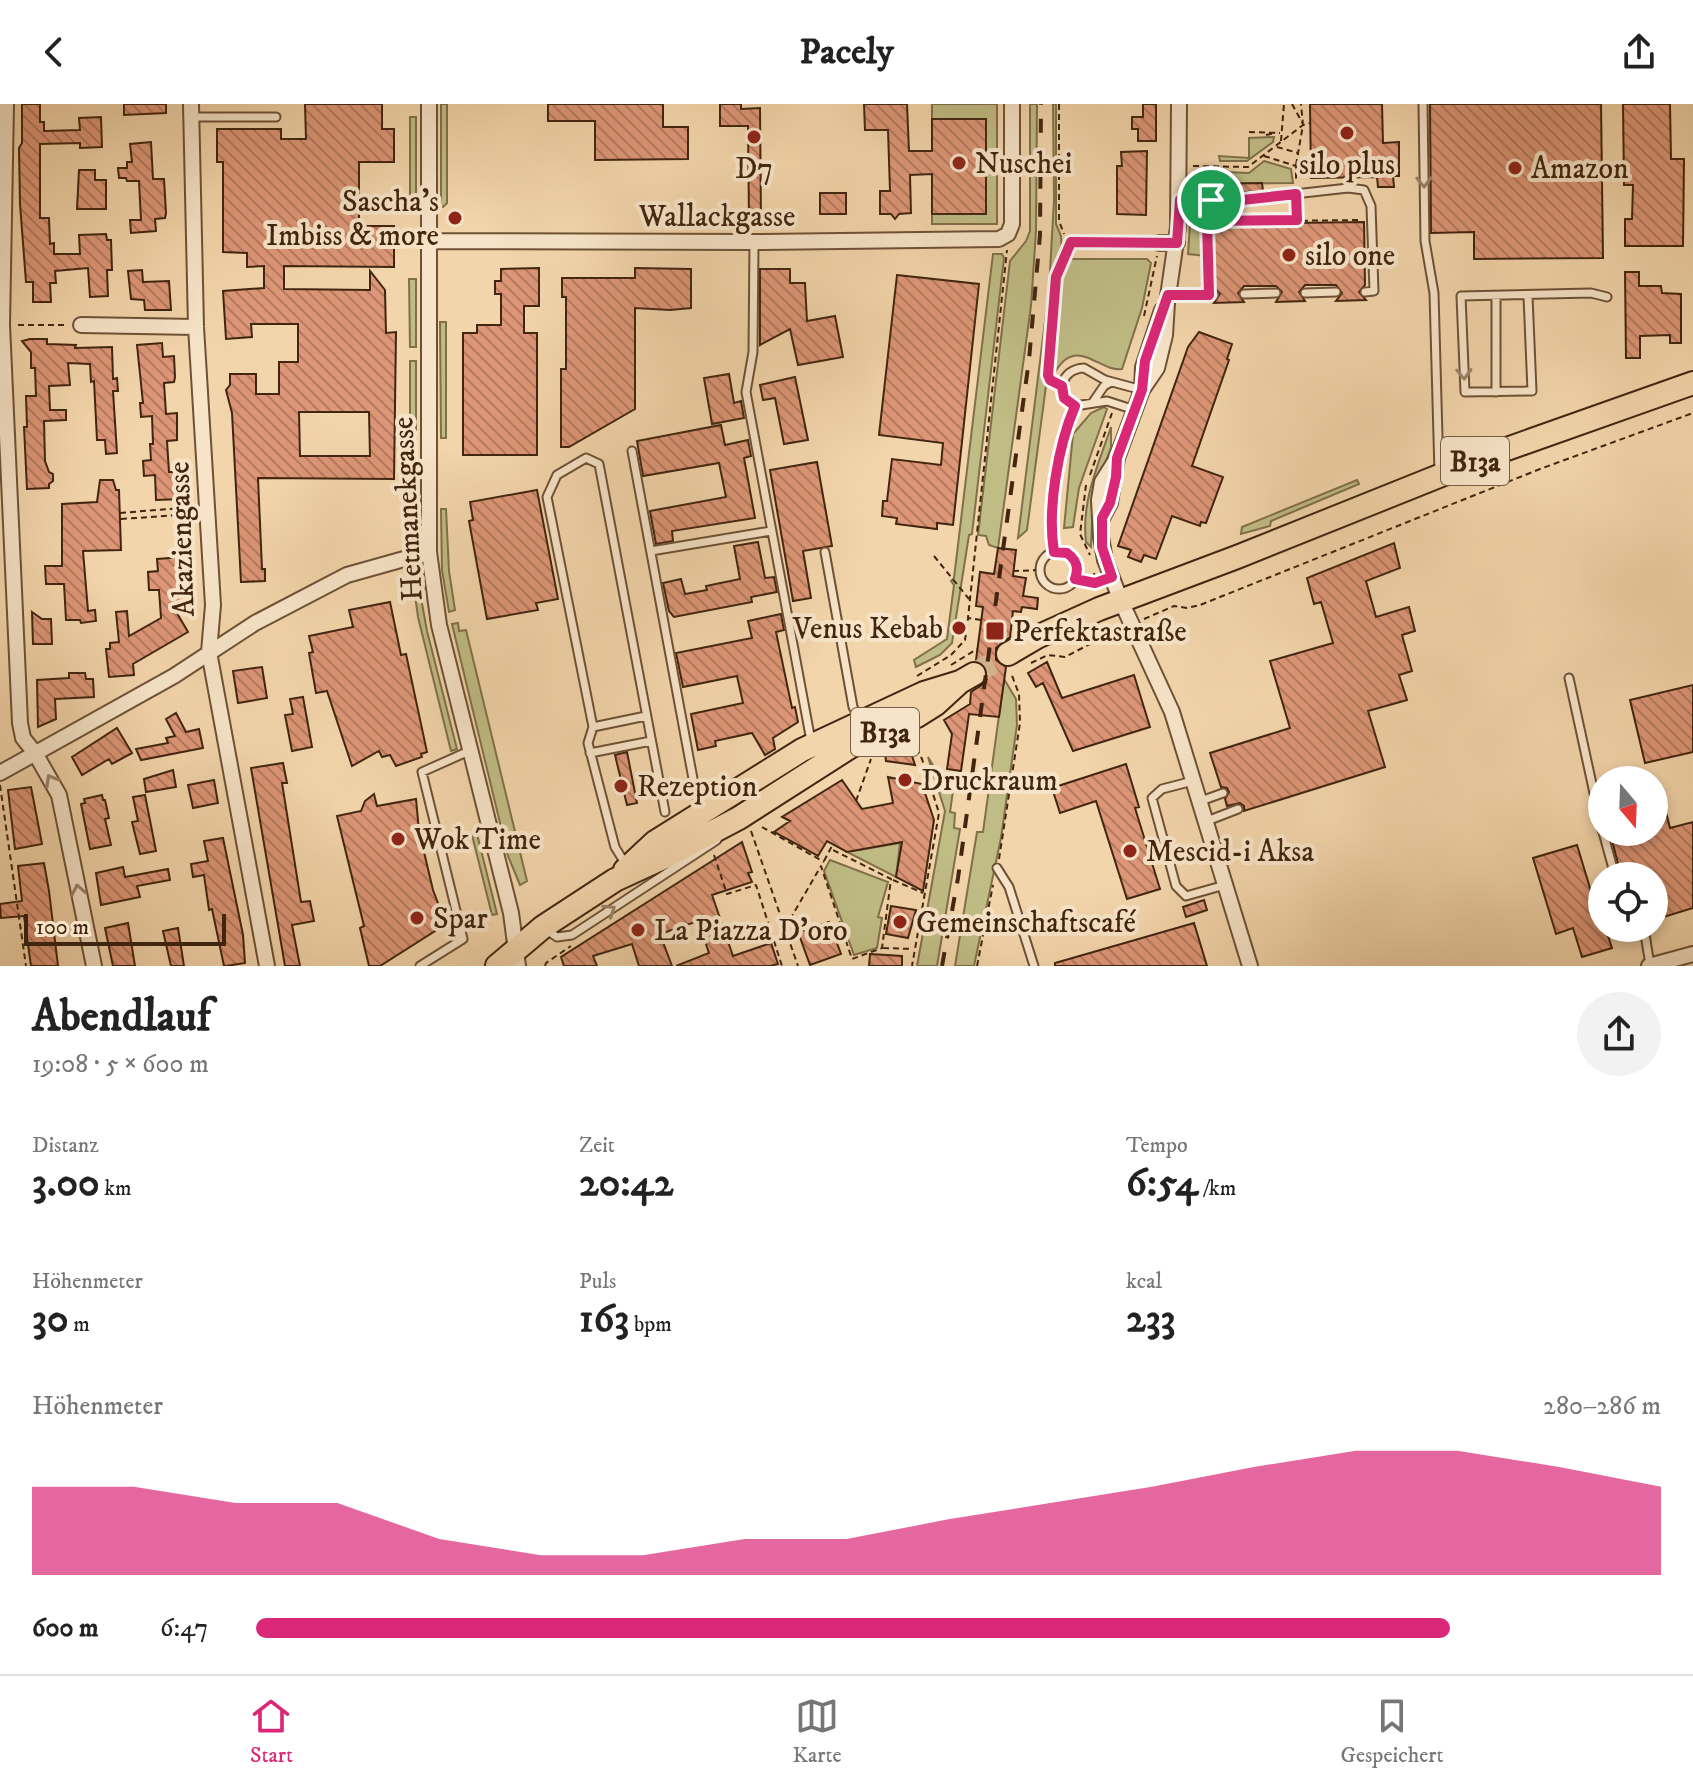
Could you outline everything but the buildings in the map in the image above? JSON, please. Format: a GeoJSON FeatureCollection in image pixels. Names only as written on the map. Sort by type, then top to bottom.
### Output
{"type":"FeatureCollection","features":[{"type":"Feature","properties":{"kind":"main road","name":"B13a"},"geometry":{"type":"LineString","coordinates":[[1011,667],[1078,617],[1504,450],[1693,383]]}},
{"type":"Feature","properties":{"kind":"main road","name":"B13a"},"geometry":{"type":"LineString","coordinates":[[497,966],[517,958],[543,927],[621,873],[655,842],[699,814],[728,818],[810,759],[850,747],[904,723],[936,704],[961,674]]}},
{"type":"Feature","properties":{"kind":"main road","name":"B13a"},"geometry":{"type":"LineString","coordinates":[[621,873],[665,857],[728,818],[861,721],[961,674]]}},
{"type":"Feature","properties":{"kind":"street"},"geometry":{"type":"LineString","coordinates":[[6,104],[1,325],[20,723],[23,738],[59,795],[94,966]]}},
{"type":"Feature","properties":{"kind":"street","name":"Hetmanekgasse"},"geometry":{"type":"LineString","coordinates":[[429,104],[429,552],[439,625],[511,913],[517,958]]}},
{"type":"Feature","properties":{"kind":"street"},"geometry":{"type":"LineString","coordinates":[[1005,237],[1012,224],[1012,104]]}},
{"type":"Feature","properties":{"kind":"street"},"geometry":{"type":"LineString","coordinates":[[1179,104],[1179,222],[1168,299],[1145,361],[1142,390],[1135,410],[1117,458],[1106,473],[1100,489],[1102,547],[1121,601],[1172,712],[1250,966]]}},
{"type":"Feature","properties":{"kind":"street","name":"Akaziengasse"},"geometry":{"type":"LineString","coordinates":[[191,110],[196,327],[213,605],[209,652],[267,966]]}},
{"type":"Feature","properties":{"kind":"street","name":"Wallackgasse"},"geometry":{"type":"LineString","coordinates":[[429,241],[991,241],[1005,237]]}},
{"type":"Feature","properties":{"kind":"street"},"geometry":{"type":"LineString","coordinates":[[1159,243],[1177,243]]}},
{"type":"Feature","properties":{"kind":"street"},"geometry":{"type":"LineString","coordinates":[[81,325],[196,327]]}},
{"type":"Feature","properties":{"kind":"street"},"geometry":{"type":"LineString","coordinates":[[0,773],[174,676],[255,623],[347,575],[429,552]]}},
{"type":"Feature","properties":{"kind":"street"},"geometry":{"type":"LineString","coordinates":[[1650,966],[1693,954]]}},
{"type":"Feature","properties":{"kind":"lane"},"geometry":{"type":"LineString","coordinates":[[1423,104],[1425,241],[1434,293],[1439,475]]}},
{"type":"Feature","properties":{"kind":"lane"},"geometry":{"type":"LineString","coordinates":[[191,110],[276,117]]}},
{"type":"Feature","properties":{"kind":"lane"},"geometry":{"type":"LineString","coordinates":[[1180,200],[1242,200],[1359,188],[1364,190],[1370,199],[1374,267],[1374,291],[1365,292]]}},
{"type":"Feature","properties":{"kind":"lane"},"geometry":{"type":"LineString","coordinates":[[754,242],[753,352],[746,392],[810,759]]}},
{"type":"Feature","properties":{"kind":"lane"},"geometry":{"type":"LineString","coordinates":[[1071,242],[1159,243]]}},
{"type":"Feature","properties":{"kind":"lane"},"geometry":{"type":"LineString","coordinates":[[1374,267],[1384,267]]}},
{"type":"Feature","properties":{"kind":"lane"},"geometry":{"type":"LineString","coordinates":[[1305,293],[1336,292]]}},
{"type":"Feature","properties":{"kind":"lane"},"geometry":{"type":"LineString","coordinates":[[1244,294],[1276,293]]}},
{"type":"Feature","properties":{"kind":"lane"},"geometry":{"type":"LineString","coordinates":[[1528,296],[1532,391],[1465,392],[1461,296],[1591,293],[1607,297]]}},
{"type":"Feature","properties":{"kind":"lane"},"geometry":{"type":"LineString","coordinates":[[1168,299],[1211,295]]}},
{"type":"Feature","properties":{"kind":"lane"},"geometry":{"type":"LineString","coordinates":[[1496,296],[1496,392]]}},
{"type":"Feature","properties":{"kind":"lane"},"geometry":{"type":"LineString","coordinates":[[1135,410],[1107,401],[1075,406],[1064,398],[1062,386],[1067,374],[1080,368],[1089,369],[1111,382],[1142,390]]}},
{"type":"Feature","properties":{"kind":"lane"},"geometry":{"type":"LineString","coordinates":[[1093,402],[1104,386],[1111,382]]}},
{"type":"Feature","properties":{"kind":"lane"},"geometry":{"type":"LineString","coordinates":[[1054,552],[1052,528],[1061,448],[1075,406]]}},
{"type":"Feature","properties":{"kind":"lane"},"geometry":{"type":"LineString","coordinates":[[632,451],[699,814]]}},
{"type":"Feature","properties":{"kind":"lane"},"geometry":{"type":"LineString","coordinates":[[621,873],[588,743],[593,727],[547,497],[557,475],[586,458],[599,464],[665,812]]}},
{"type":"Feature","properties":{"kind":"lane"},"geometry":{"type":"LineString","coordinates":[[651,551],[771,531]]}},
{"type":"Feature","properties":{"kind":"lane"},"geometry":{"type":"LineString","coordinates":[[825,552],[853,707],[861,721]]}},
{"type":"Feature","properties":{"kind":"lane"},"geometry":{"type":"LineString","coordinates":[[1054,552],[1064,552],[1074,559],[1078,570],[1075,579],[1064,588],[1053,588],[1043,580],[1040,570],[1043,560],[1054,552]]}},
{"type":"Feature","properties":{"kind":"lane"},"geometry":{"type":"LineString","coordinates":[[1569,678],[1588,766]]}},
{"type":"Feature","properties":{"kind":"lane"},"geometry":{"type":"LineString","coordinates":[[593,727],[646,716]]}},
{"type":"Feature","properties":{"kind":"lane"},"geometry":{"type":"LineString","coordinates":[[590,753],[651,741]]}},
{"type":"Feature","properties":{"kind":"lane"},"geometry":{"type":"LineString","coordinates":[[420,966],[463,939],[422,772],[469,751]]}},
{"type":"Feature","properties":{"kind":"lane"},"geometry":{"type":"LineString","coordinates":[[1193,781],[1162,789],[1152,798],[1176,886],[1186,896],[1225,885]]}},
{"type":"Feature","properties":{"kind":"lane"},"geometry":{"type":"LineString","coordinates":[[1198,802],[1223,793]]}},
{"type":"Feature","properties":{"kind":"lane"},"geometry":{"type":"LineString","coordinates":[[1205,822],[1238,809]]}},
{"type":"Feature","properties":{"kind":"lane"},"geometry":{"type":"LineString","coordinates":[[543,927],[557,937],[572,935],[714,844],[728,818]]}},
{"type":"Feature","properties":{"kind":"lane"},"geometry":{"type":"LineString","coordinates":[[997,868],[1009,887],[1034,966]]}},
{"type":"Feature","properties":{"kind":"lane"},"geometry":{"type":"LineString","coordinates":[[1646,942],[1650,966]]}},
{"type":"Feature","properties":{"kind":"path"},"geometry":{"type":"LineString","coordinates":[[1059,104],[1059,221],[1071,242],[1056,277],[1048,378],[1062,386]]}},
{"type":"Feature","properties":{"kind":"path"},"geometry":{"type":"LineString","coordinates":[[1280,142],[1284,104]]}},
{"type":"Feature","properties":{"kind":"path"},"geometry":{"type":"LineString","coordinates":[[1292,104],[1303,125]]}},
{"type":"Feature","properties":{"kind":"path"},"geometry":{"type":"LineString","coordinates":[[1297,220],[1296,166],[1303,125],[1301,104]]}},
{"type":"Feature","properties":{"kind":"path"},"geometry":{"type":"LineString","coordinates":[[1180,166],[1248,167],[1303,125],[1310,123]]}},
{"type":"Feature","properties":{"kind":"path"},"geometry":{"type":"LineString","coordinates":[[1249,132],[1281,133]]}},
{"type":"Feature","properties":{"kind":"path"},"geometry":{"type":"LineString","coordinates":[[1266,135],[1276,133]]}},
{"type":"Feature","properties":{"kind":"path"},"geometry":{"type":"LineString","coordinates":[[1275,146],[1299,153]]}},
{"type":"Feature","properties":{"kind":"path"},"geometry":{"type":"LineString","coordinates":[[1263,156],[1296,166]]}},
{"type":"Feature","properties":{"kind":"path"},"geometry":{"type":"LineString","coordinates":[[1179,222],[1372,219]]}},
{"type":"Feature","properties":{"kind":"path"},"geometry":{"type":"LineString","coordinates":[[1207,221],[1211,295]]}},
{"type":"Feature","properties":{"kind":"path"},"geometry":{"type":"LineString","coordinates":[[911,680],[951,655],[965,640],[1007,255],[1005,237]]}},
{"type":"Feature","properties":{"kind":"path"},"geometry":{"type":"LineString","coordinates":[[1,325],[81,325]]}},
{"type":"Feature","properties":{"kind":"path"},"geometry":{"type":"LineString","coordinates":[[1132,625],[1171,607],[1200,605],[1554,464],[1693,413]]}},
{"type":"Feature","properties":{"kind":"path"},"geometry":{"type":"LineString","coordinates":[[120,513],[207,510]]}},
{"type":"Feature","properties":{"kind":"path"},"geometry":{"type":"LineString","coordinates":[[121,519],[207,510]]}},
{"type":"Feature","properties":{"kind":"path"},"geometry":{"type":"LineString","coordinates":[[934,556],[969,600]]}},
{"type":"Feature","properties":{"kind":"path"},"geometry":{"type":"LineString","coordinates":[[1013,571],[1040,570]]}},
{"type":"Feature","properties":{"kind":"path"},"geometry":{"type":"LineString","coordinates":[[1075,579],[1095,583],[1112,577]]}},
{"type":"Feature","properties":{"kind":"path"},"geometry":{"type":"LineString","coordinates":[[968,618],[981,620]]}},
{"type":"Feature","properties":{"kind":"path"},"geometry":{"type":"LineString","coordinates":[[977,966],[1003,843],[1020,723],[1020,696],[1011,667],[1048,655],[1065,657],[1115,631]]}},
{"type":"Feature","properties":{"kind":"path"},"geometry":{"type":"LineString","coordinates":[[961,674],[977,649]]}},
{"type":"Feature","properties":{"kind":"path"},"geometry":{"type":"LineString","coordinates":[[908,732],[922,759],[939,813],[912,966]]}},
{"type":"Feature","properties":{"kind":"path"},"geometry":{"type":"LineString","coordinates":[[856,801],[872,754],[860,762]]}},
{"type":"Feature","properties":{"kind":"path"},"geometry":{"type":"LineString","coordinates":[[0,784],[26,966]]}},
{"type":"Feature","properties":{"kind":"path"},"geometry":{"type":"LineString","coordinates":[[728,818],[751,830],[798,966]]}},
{"type":"Feature","properties":{"kind":"path"},"geometry":{"type":"LineString","coordinates":[[751,830],[760,825],[824,862]]}},
{"type":"Feature","properties":{"kind":"path"},"geometry":{"type":"LineString","coordinates":[[785,928],[833,844]]}},
{"type":"Feature","properties":{"kind":"path"},"geometry":{"type":"LineString","coordinates":[[831,849],[925,894]]}},
{"type":"Feature","properties":{"kind":"path"},"geometry":{"type":"LineString","coordinates":[[720,851],[714,855],[727,894],[756,885],[782,966]]}},
{"type":"Feature","properties":{"kind":"path"},"geometry":{"type":"LineString","coordinates":[[821,866],[852,959],[882,948],[915,949]]}},
{"type":"Feature","properties":{"kind":"path"},"geometry":{"type":"LineString","coordinates":[[882,948],[891,879]]}},
{"type":"Feature","properties":{"kind":"path"},"geometry":{"type":"LineString","coordinates":[[545,966],[577,942]]}},
{"type":"Feature","properties":{"kind":"shaded area"},"geometry":{"type":"Polygon","coordinates":[[[441,104],[447,104],[447,203],[436,207],[441,200],[441,104]]]}},
{"type":"Feature","properties":{"kind":"shaded area"},"geometry":{"type":"Polygon","coordinates":[[[932,104],[997,104],[997,224],[932,224],[932,214],[985,214],[932,119],[932,104]]]}},
{"type":"Feature","properties":{"kind":"shaded area"},"geometry":{"type":"Polygon","coordinates":[[[1030,104],[1037,104],[1036,231],[1031,306],[998,548],[989,545],[986,536],[978,535],[1010,261],[1030,231],[1030,104]]]}},
{"type":"Feature","properties":{"kind":"shaded area"},"geometry":{"type":"Polygon","coordinates":[[[1053,104],[1056,104],[1056,224],[1061,236],[1062,256],[1065,259],[1147,259],[1151,263],[1142,308],[1122,369],[1113,369],[1087,357],[1069,357],[1060,364],[1052,378],[1047,378],[1027,530],[1018,538],[1049,289],[1054,200],[1053,104]]]}},
{"type":"Feature","properties":{"kind":"shaded area"},"geometry":{"type":"Polygon","coordinates":[[[410,117],[416,117],[416,207],[410,207],[410,117]]]}},
{"type":"Feature","properties":{"kind":"shaded area"},"geometry":{"type":"Polygon","coordinates":[[[1274,137],[1273,142],[1247,161],[1220,161],[1219,156],[1249,158],[1249,138],[1274,137]]]}},
{"type":"Feature","properties":{"kind":"shaded area"},"geometry":{"type":"Polygon","coordinates":[[[1264,161],[1291,169],[1293,183],[1199,184],[1199,194],[1192,193],[1191,179],[1201,171],[1249,173],[1264,161]]]}},
{"type":"Feature","properties":{"kind":"shaded area"},"geometry":{"type":"Polygon","coordinates":[[[1190,224],[1206,224],[1206,256],[1188,254],[1190,224]]]}},
{"type":"Feature","properties":{"kind":"shaded area"},"geometry":{"type":"Polygon","coordinates":[[[993,254],[1002,254],[1004,258],[972,534],[969,535],[952,643],[940,655],[916,667],[914,660],[947,639],[954,585],[951,581],[954,578],[993,254]]]}},
{"type":"Feature","properties":{"kind":"shaded area"},"geometry":{"type":"Polygon","coordinates":[[[409,279],[416,279],[416,347],[410,347],[409,279]]]}},
{"type":"Feature","properties":{"kind":"shaded area"},"geometry":{"type":"Polygon","coordinates":[[[440,322],[446,322],[446,438],[441,438],[440,322]]]}},
{"type":"Feature","properties":{"kind":"shaded area"},"geometry":{"type":"Polygon","coordinates":[[[410,361],[416,361],[416,437],[410,437],[410,361]]]}},
{"type":"Feature","properties":{"kind":"shaded area"},"geometry":{"type":"Polygon","coordinates":[[[1104,407],[1107,409],[1079,488],[1073,527],[1064,528],[1073,434],[1091,413],[1104,407]]]}},
{"type":"Feature","properties":{"kind":"shaded area"},"geometry":{"type":"Polygon","coordinates":[[[1111,427],[1111,447],[1093,499],[1091,547],[1086,542],[1085,527],[1088,498],[1111,427]]]}},
{"type":"Feature","properties":{"kind":"shaded area"},"geometry":{"type":"Polygon","coordinates":[[[1357,480],[1359,484],[1271,521],[1270,526],[1241,534],[1242,527],[1357,480]]]}},
{"type":"Feature","properties":{"kind":"shaded area"},"geometry":{"type":"Polygon","coordinates":[[[441,509],[446,509],[449,571],[455,610],[449,612],[442,570],[441,509]]]}},
{"type":"Feature","properties":{"kind":"shaded area"},"geometry":{"type":"Polygon","coordinates":[[[412,573],[421,579],[425,588],[421,598],[427,631],[457,749],[451,751],[418,617],[412,573]]]}},
{"type":"Feature","properties":{"kind":"shaded area"},"geometry":{"type":"Polygon","coordinates":[[[458,623],[459,631],[466,630],[527,881],[520,885],[508,856],[452,624],[458,623]]]}},
{"type":"Feature","properties":{"kind":"shaded area"},"geometry":{"type":"Polygon","coordinates":[[[1004,679],[1016,699],[1017,725],[1001,838],[974,966],[955,966],[977,832],[983,832],[1004,679]]]}},
{"type":"Feature","properties":{"kind":"shaded area"},"geometry":{"type":"Polygon","coordinates":[[[928,757],[939,775],[955,777],[950,812],[955,813],[954,828],[960,829],[937,966],[917,966],[945,811],[928,757]]]}},
{"type":"Feature","properties":{"kind":"shaded area"},"geometry":{"type":"Polygon","coordinates":[[[477,834],[497,914],[492,915],[472,835],[477,834]]]}},
{"type":"Feature","properties":{"kind":"shaded area"},"geometry":{"type":"Polygon","coordinates":[[[900,843],[896,877],[847,852],[900,843]]]}},
{"type":"Feature","properties":{"kind":"shaded area"},"geometry":{"type":"Polygon","coordinates":[[[830,860],[888,882],[878,917],[882,918],[877,948],[854,955],[824,871],[830,860]]]}},
{"type":"Feature","properties":{"kind":"tunnel"},"geometry":{"type":"LineString","coordinates":[[974,674],[1008,654]]}},
{"type":"Feature","properties":{"kind":"railway"},"geometry":{"type":"LineString","coordinates":[[942,966],[958,878],[1029,360],[1040,235],[1041,104]]}},
{"type":"Feature","properties":{"kind":"place","name":"silo plus"},"geometry":{"type":"Point","coordinates":[1347,133]}},
{"type":"Feature","properties":{"kind":"place","name":"D7"},"geometry":{"type":"Point","coordinates":[754,137]}},
{"type":"Feature","properties":{"kind":"place","name":"Nuschei"},"geometry":{"type":"Point","coordinates":[959,163]}},
{"type":"Feature","properties":{"kind":"place","name":"Amazon"},"geometry":{"type":"Point","coordinates":[1515,168]}},
{"type":"Feature","properties":{"kind":"place","name":"Sascha's Imbiss & more"},"geometry":{"type":"Point","coordinates":[455,218]}},
{"type":"Feature","properties":{"kind":"place","name":"silo one"},"geometry":{"type":"Point","coordinates":[1289,255]}},
{"type":"Feature","properties":{"kind":"place","name":"Venus Kebab"},"geometry":{"type":"Point","coordinates":[959,628]}},
{"type":"Feature","properties":{"kind":"place","name":"Perfektastraße"},"geometry":{"type":"Point","coordinates":[995,631]}},
{"type":"Feature","properties":{"kind":"place","name":"Druckraum"},"geometry":{"type":"Point","coordinates":[905,780]}},
{"type":"Feature","properties":{"kind":"place","name":"Rezeption"},"geometry":{"type":"Point","coordinates":[621,786]}},
{"type":"Feature","properties":{"kind":"place","name":"Wok Time"},"geometry":{"type":"Point","coordinates":[398,839]}},
{"type":"Feature","properties":{"kind":"place","name":"Mescid-i Aksa"},"geometry":{"type":"Point","coordinates":[1130,851]}},
{"type":"Feature","properties":{"kind":"place","name":"Spar"},"geometry":{"type":"Point","coordinates":[417,918]}},
{"type":"Feature","properties":{"kind":"place","name":"Gemeinschaftscafé"},"geometry":{"type":"Point","coordinates":[900,922]}},
{"type":"Feature","properties":{"kind":"place","name":"La Piazza D'oro"},"geometry":{"type":"Point","coordinates":[638,930]}},
{"type":"Feature","properties":{"kind":"route"},"geometry":{"type":"LineString","coordinates":[[1296,194],[1297,220],[1207,221],[1209,295],[1168,295],[1143,367],[1142,390],[1117,458],[1115,483],[1102,518],[1101,531],[1103,553],[1112,577],[1095,583],[1075,579],[1078,570],[1076,562],[1067,553],[1054,552],[1052,533],[1063,436],[1075,406],[1064,398],[1062,386],[1048,378],[1056,277],[1060,264],[1071,242],[1177,243],[1180,200],[1211,200],[1296,194]]}}]}
